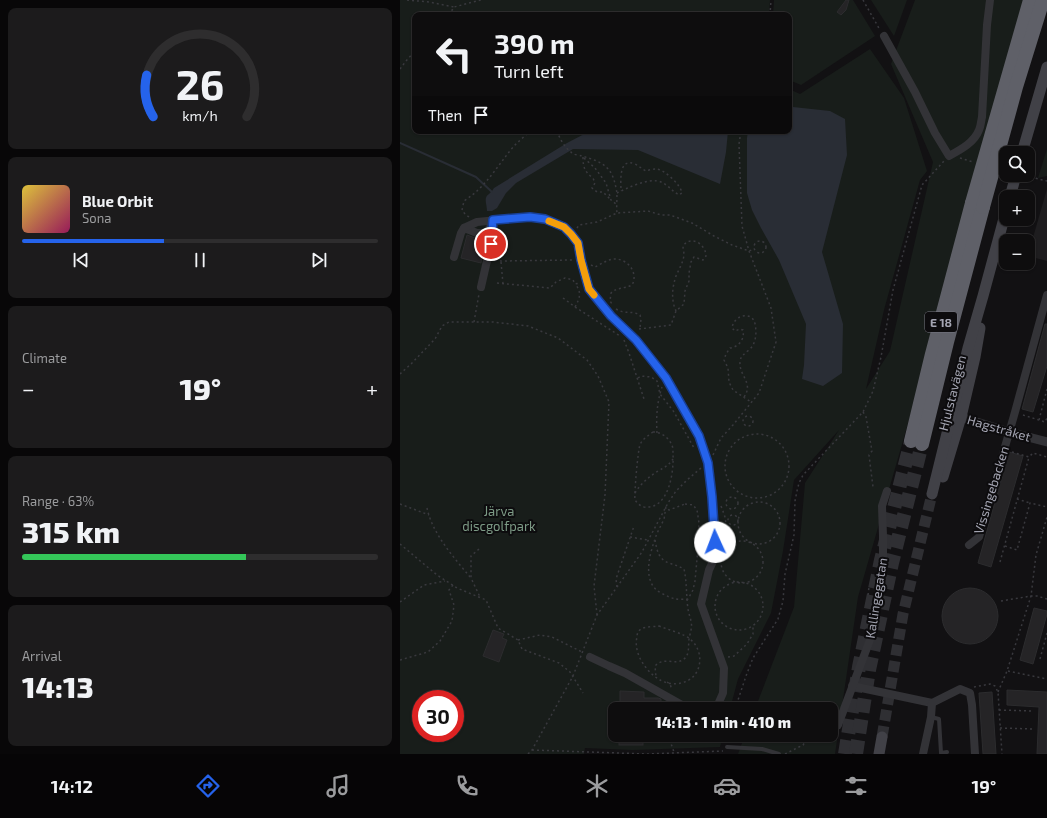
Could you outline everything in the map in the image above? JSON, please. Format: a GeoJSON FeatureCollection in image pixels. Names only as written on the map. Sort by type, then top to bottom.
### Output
{"type":"FeatureCollection","features":[{"type":"Feature","properties":{"kind":"highway","name":"E 18"},"geometry":{"type":"LineString","coordinates":[[977,205],[1030,0]]}},
{"type":"Feature","properties":{"kind":"highway","name":"E 18"},"geometry":{"type":"LineString","coordinates":[[916,442],[932,354],[977,205],[1016,87],[1042,0]]}},
{"type":"Feature","properties":{"kind":"main road"},"geometry":{"type":"LineString","coordinates":[[1024,146],[1047,67]]}},
{"type":"Feature","properties":{"kind":"main road","name":"Hjulstavägen"},"geometry":{"type":"LineString","coordinates":[[935,494],[956,416],[968,348],[1002,226]]}},
{"type":"Feature","properties":{"kind":"main road"},"geometry":{"type":"LineString","coordinates":[[879,754],[885,737],[885,754]]}},
{"type":"Feature","properties":{"kind":"street"},"geometry":{"type":"LineString","coordinates":[[884,36],[948,156],[964,147],[974,139],[979,130],[982,117],[987,25],[990,0]]}},
{"type":"Feature","properties":{"kind":"street"},"geometry":{"type":"LineString","coordinates":[[454,257],[461,233],[464,228],[477,222],[493,222],[530,217],[545,219],[564,227],[578,243],[589,289],[611,316],[636,340],[668,381],[699,436],[708,463],[714,522],[715,557],[709,570],[702,604],[724,668],[723,693],[719,702]]}},
{"type":"Feature","properties":{"kind":"street"},"geometry":{"type":"LineString","coordinates":[[464,228],[477,233],[486,233],[493,222]]}},
{"type":"Feature","properties":{"kind":"street"},"geometry":{"type":"LineString","coordinates":[[481,287],[491,244],[493,222]]}},
{"type":"Feature","properties":{"kind":"street","name":"Vissingebacken"},"geometry":{"type":"LineString","coordinates":[[969,545],[979,537],[1047,295]]}},
{"type":"Feature","properties":{"kind":"street","name":"Hagstråket"},"geometry":{"type":"LineString","coordinates":[[956,416],[1047,442]]}},
{"type":"Feature","properties":{"kind":"street","name":"Kallingegatan"},"geometry":{"type":"LineString","coordinates":[[838,725],[871,637],[883,565],[882,506],[887,491]]}},
{"type":"Feature","properties":{"kind":"street"},"geometry":{"type":"LineString","coordinates":[[590,657],[625,673],[676,702]]}},
{"type":"Feature","properties":{"kind":"street"},"geometry":{"type":"LineString","coordinates":[[852,686],[932,703],[960,689],[970,693],[975,754]]}},
{"type":"Feature","properties":{"kind":"street"},"geometry":{"type":"LineString","coordinates":[[923,754],[931,717],[932,703]]}},
{"type":"Feature","properties":{"kind":"lane"},"geometry":{"type":"LineString","coordinates":[[931,717],[939,719],[941,753],[947,752]]}},
{"type":"Feature","properties":{"kind":"lane"},"geometry":{"type":"LineString","coordinates":[[727,749],[762,749],[779,754]]}},
{"type":"Feature","properties":{"kind":"path"},"geometry":{"type":"LineString","coordinates":[[407,0],[429,2],[454,8],[481,0]]}},
{"type":"Feature","properties":{"kind":"path"},"geometry":{"type":"LineString","coordinates":[[770,12],[771,0]]}},
{"type":"Feature","properties":{"kind":"path"},"geometry":{"type":"LineString","coordinates":[[863,0],[884,36]]}},
{"type":"Feature","properties":{"kind":"path"},"geometry":{"type":"LineString","coordinates":[[451,12],[454,8]]}},
{"type":"Feature","properties":{"kind":"path"},"geometry":{"type":"LineString","coordinates":[[400,69],[412,54]]}},
{"type":"Feature","properties":{"kind":"path"},"geometry":{"type":"LineString","coordinates":[[477,222],[465,214],[462,210],[464,201],[474,195],[490,178],[515,146],[527,134]]}},
{"type":"Feature","properties":{"kind":"path"},"geometry":{"type":"LineString","coordinates":[[558,134],[571,153],[600,162],[609,169],[614,178],[617,189],[617,213]]}},
{"type":"Feature","properties":{"kind":"path"},"geometry":{"type":"LineString","coordinates":[[528,754],[532,750],[573,676],[597,615],[642,552],[676,490],[708,463],[721,438],[759,393],[776,342],[771,308],[749,251],[742,226],[739,144],[741,134]]}},
{"type":"Feature","properties":{"kind":"path"},"geometry":{"type":"LineString","coordinates":[[583,156],[583,167],[588,174],[594,178],[592,188],[597,192],[603,192],[616,204]]}},
{"type":"Feature","properties":{"kind":"path"},"geometry":{"type":"LineString","coordinates":[[583,156],[595,168],[606,183],[611,200]]}},
{"type":"Feature","properties":{"kind":"path"},"geometry":{"type":"LineString","coordinates":[[737,702],[753,658],[778,619],[783,601],[785,574],[794,535],[795,500],[799,483],[803,475],[863,412],[873,391],[881,357],[893,290],[922,185],[948,156]]}},
{"type":"Feature","properties":{"kind":"path"},"geometry":{"type":"LineString","coordinates":[[616,193],[639,184],[655,180],[662,182],[674,192],[679,194],[682,193],[681,188],[664,172],[657,168],[646,171],[630,163],[626,164],[620,173],[621,191]]}},
{"type":"Feature","properties":{"kind":"path"},"geometry":{"type":"LineString","coordinates":[[1035,179],[1047,182]]}},
{"type":"Feature","properties":{"kind":"path"},"geometry":{"type":"LineString","coordinates":[[571,234],[579,226],[597,222],[617,213],[648,211],[660,215],[670,215],[692,223],[732,245],[749,251],[754,249]]}},
{"type":"Feature","properties":{"kind":"path"},"geometry":{"type":"LineString","coordinates":[[631,335],[640,329],[671,325],[676,311],[684,304],[685,291],[689,282],[691,262],[694,257],[703,260],[706,256],[704,250],[698,242],[690,240],[686,241],[683,246],[684,255],[672,295],[676,311]]}},
{"type":"Feature","properties":{"kind":"path"},"geometry":{"type":"LineString","coordinates":[[759,241],[766,246],[766,250],[761,254],[757,253],[754,249],[754,245],[759,241]]}},
{"type":"Feature","properties":{"kind":"path"},"geometry":{"type":"LineString","coordinates":[[488,258],[501,261],[582,263],[595,267],[607,260],[613,259],[620,259],[627,262],[632,269],[634,278],[632,285],[626,288],[615,289],[611,293],[610,301],[614,308],[622,313],[635,312],[640,315],[640,329]]}},
{"type":"Feature","properties":{"kind":"path"},"geometry":{"type":"LineString","coordinates":[[501,261],[503,284]]}},
{"type":"Feature","properties":{"kind":"path"},"geometry":{"type":"LineString","coordinates":[[497,283],[550,288],[556,282],[565,278],[573,280],[579,289],[580,295],[575,307]]}},
{"type":"Feature","properties":{"kind":"path"},"geometry":{"type":"LineString","coordinates":[[575,284],[587,282]]}},
{"type":"Feature","properties":{"kind":"path"},"geometry":{"type":"LineString","coordinates":[[474,322],[481,287]]}},
{"type":"Feature","properties":{"kind":"path"},"geometry":{"type":"LineString","coordinates":[[563,298],[623,338],[644,399]]}},
{"type":"Feature","properties":{"kind":"path"},"geometry":{"type":"LineString","coordinates":[[744,397],[747,391],[747,381],[743,377],[740,367],[740,360],[755,340],[755,325],[751,318],[741,316],[733,323],[732,328],[735,331],[740,329],[743,330],[744,334],[736,348],[730,348],[724,360],[728,368],[729,382],[733,390],[751,402]]}},
{"type":"Feature","properties":{"kind":"path"},"geometry":{"type":"LineString","coordinates":[[400,374],[436,339],[442,326],[449,322],[493,322],[528,326],[558,338],[587,360],[598,376],[608,402],[605,495],[594,586],[597,615]]}},
{"type":"Feature","properties":{"kind":"path"},"geometry":{"type":"LineString","coordinates":[[637,378],[641,376],[651,377],[657,382],[660,394],[674,412],[696,450]]}},
{"type":"Feature","properties":{"kind":"path"},"geometry":{"type":"LineString","coordinates":[[657,432],[656,414],[660,394],[663,384],[668,381]]}},
{"type":"Feature","properties":{"kind":"path"},"geometry":{"type":"LineString","coordinates":[[1039,420],[1047,389]]}},
{"type":"Feature","properties":{"kind":"path"},"geometry":{"type":"LineString","coordinates":[[863,412],[866,417],[872,452],[869,455],[873,487]]}},
{"type":"Feature","properties":{"kind":"path"},"geometry":{"type":"LineString","coordinates":[[1015,412],[1045,422],[1047,418]]}},
{"type":"Feature","properties":{"kind":"path"},"geometry":{"type":"LineString","coordinates":[[740,416],[744,418],[747,416],[751,417],[753,421],[752,424],[748,426],[746,425],[744,418]]}},
{"type":"Feature","properties":{"kind":"path"},"geometry":{"type":"LineString","coordinates":[[653,432],[657,432],[664,435],[672,446],[673,459],[671,479],[666,494],[661,501],[655,506],[645,507],[639,505],[636,501],[634,493],[639,445],[653,432]]}},
{"type":"Feature","properties":{"kind":"path"},"geometry":{"type":"LineString","coordinates":[[750,434],[770,436],[785,449],[789,459],[790,469],[787,479],[782,488],[774,494],[764,498],[754,499],[739,493],[729,483],[725,474],[724,464],[727,454],[732,445],[740,438],[750,434]]}},
{"type":"Feature","properties":{"kind":"path"},"geometry":{"type":"LineString","coordinates":[[1004,450],[1029,456],[1033,453],[1047,457]]}},
{"type":"Feature","properties":{"kind":"path"},"geometry":{"type":"LineString","coordinates":[[1000,562],[1029,456]]}},
{"type":"Feature","properties":{"kind":"path"},"geometry":{"type":"LineString","coordinates":[[634,493],[639,485],[668,466],[673,459]]}},
{"type":"Feature","properties":{"kind":"path"},"geometry":{"type":"LineString","coordinates":[[699,463],[701,469]]}},
{"type":"Feature","properties":{"kind":"path"},"geometry":{"type":"LineString","coordinates":[[736,498],[730,497],[727,499],[726,502],[728,507],[731,509],[736,508],[738,502],[736,498],[739,493]]}},
{"type":"Feature","properties":{"kind":"path"},"geometry":{"type":"LineString","coordinates":[[1017,499],[1047,507]]}},
{"type":"Feature","properties":{"kind":"path"},"geometry":{"type":"LineString","coordinates":[[738,522],[733,525],[727,521],[733,516],[737,517],[738,522],[739,529],[742,535],[747,540],[759,544],[766,543],[772,539],[779,529],[780,522],[776,510],[766,503],[759,502],[753,502],[747,505],[742,510],[738,522]]}},
{"type":"Feature","properties":{"kind":"path"},"geometry":{"type":"LineString","coordinates":[[1004,546],[1017,550],[1030,503]]}},
{"type":"Feature","properties":{"kind":"path"},"geometry":{"type":"LineString","coordinates":[[400,504],[429,515]]}},
{"type":"Feature","properties":{"kind":"path"},"geometry":{"type":"LineString","coordinates":[[685,504],[693,505],[697,510],[699,524],[693,590],[688,598],[679,600],[672,599],[658,592],[653,587],[649,576],[648,564],[655,538],[664,519],[666,507],[669,510],[685,504]]}},
{"type":"Feature","properties":{"kind":"path"},"geometry":{"type":"LineString","coordinates":[[427,508],[441,539],[471,578],[480,597]]}},
{"type":"Feature","properties":{"kind":"path"},"geometry":{"type":"LineString","coordinates":[[998,692],[1008,671],[1031,596],[1036,556],[1047,517]]}},
{"type":"Feature","properties":{"kind":"path"},"geometry":{"type":"LineString","coordinates":[[617,587],[616,580],[634,526]]}},
{"type":"Feature","properties":{"kind":"path"},"geometry":{"type":"LineString","coordinates":[[630,537],[648,540]]}},
{"type":"Feature","properties":{"kind":"path"},"geometry":{"type":"LineString","coordinates":[[655,538],[658,555],[663,561],[684,569],[686,576],[688,608],[691,620],[691,630],[688,637],[688,654],[680,661],[659,662],[655,666],[656,676]]}},
{"type":"Feature","properties":{"kind":"path"},"geometry":{"type":"LineString","coordinates":[[739,582],[726,586],[717,597],[715,605],[719,619],[724,625],[731,629],[746,629],[753,625],[762,613],[761,599],[758,592],[747,584],[743,583],[739,582],[735,582],[729,579],[720,562],[725,549],[730,544],[742,541],[754,545],[762,555],[763,561],[759,574],[749,582],[743,583]]}},
{"type":"Feature","properties":{"kind":"path"},"geometry":{"type":"LineString","coordinates":[[400,544],[446,581],[457,588],[486,600],[498,628],[518,640],[522,649],[559,663],[570,672],[583,693]]}},
{"type":"Feature","properties":{"kind":"path"},"geometry":{"type":"LineString","coordinates":[[471,578],[471,556],[479,549]]}},
{"type":"Feature","properties":{"kind":"path"},"geometry":{"type":"LineString","coordinates":[[400,602],[424,585],[446,581]]}},
{"type":"Feature","properties":{"kind":"path"},"geometry":{"type":"LineString","coordinates":[[400,660],[428,652],[440,641],[452,621],[454,605],[449,590],[453,585]]}},
{"type":"Feature","properties":{"kind":"path"},"geometry":{"type":"LineString","coordinates":[[868,595],[869,587]]}},
{"type":"Feature","properties":{"kind":"path"},"geometry":{"type":"LineString","coordinates":[[1001,601],[1031,596],[1047,599]]}},
{"type":"Feature","properties":{"kind":"path"},"geometry":{"type":"LineString","coordinates":[[720,655],[727,658],[734,656],[747,644],[753,634],[753,625]]}},
{"type":"Feature","properties":{"kind":"path"},"geometry":{"type":"LineString","coordinates":[[663,681],[676,684],[688,682],[695,676],[700,664],[700,653],[688,637],[659,626],[642,629],[638,633],[636,640],[636,648],[639,656],[647,669],[660,680],[670,684],[672,691],[669,698]]}},
{"type":"Feature","properties":{"kind":"path"},"geometry":{"type":"LineString","coordinates":[[1040,659],[1047,633]]}},
{"type":"Feature","properties":{"kind":"path"},"geometry":{"type":"LineString","coordinates":[[518,640],[540,635],[552,637],[582,653]]}},
{"type":"Feature","properties":{"kind":"path"},"geometry":{"type":"LineString","coordinates":[[1008,671],[1047,679]]}},
{"type":"Feature","properties":{"kind":"path"},"geometry":{"type":"LineString","coordinates":[[960,689],[990,684],[995,686],[998,692],[1002,754]]}},
{"type":"Feature","properties":{"kind":"path"},"geometry":{"type":"LineString","coordinates":[[999,710],[1032,712]]}},
{"type":"Feature","properties":{"kind":"path"},"geometry":{"type":"LineString","coordinates":[[1000,728],[1033,729]]}},
{"type":"Feature","properties":{"kind":"path"},"geometry":{"type":"LineString","coordinates":[[670,742],[674,753]]}},
{"type":"Feature","properties":{"kind":"path"},"geometry":{"type":"LineString","coordinates":[[784,754],[803,745],[805,742]]}},
{"type":"Feature","properties":{"kind":"path"},"geometry":{"type":"LineString","coordinates":[[532,750],[647,754],[727,749]]}},
{"type":"Feature","properties":{"kind":"shaded area"},"geometry":{"type":"Polygon","coordinates":[[[792,107],[830,111],[845,119],[847,155],[822,252],[843,324],[842,373],[823,386],[802,379],[806,324],[779,260],[752,210],[747,193],[748,134],[792,134],[792,107]]]}},
{"type":"Feature","properties":{"kind":"shaded area"},"geometry":{"type":"Polygon","coordinates":[[[584,134],[728,134],[720,184],[638,150],[573,149],[516,183],[506,193],[497,208],[492,211],[487,211],[486,197],[494,188],[584,134]]]}},
{"type":"Feature","properties":{"kind":"shaded area"},"geometry":{"type":"Polygon","coordinates":[[[1047,189],[1047,261],[1035,258],[1034,234],[1047,189]]]}},
{"type":"Feature","properties":{"kind":"green space","name":"Järva discgolfpark"},"geometry":{"type":"Polygon","coordinates":[[[400,0],[770,0],[769,12],[412,12],[412,134],[792,134],[792,90],[800,94],[870,49],[904,98],[927,171],[920,180],[884,310],[866,389],[890,351],[933,162],[891,64],[915,0],[1033,0],[983,163],[858,597],[838,734],[838,702],[758,702],[794,607],[805,483],[839,430],[794,480],[783,551],[771,613],[738,679],[732,702],[608,702],[608,742],[721,742],[720,747],[633,750],[585,748],[584,754],[400,754],[400,0]]]}},
{"type":"Feature","properties":{"kind":"green space"},"geometry":{"type":"Polygon","coordinates":[[[774,0],[853,0],[875,36],[801,85],[792,81],[792,12],[773,12],[774,0]]]}},
{"type":"Feature","properties":{"kind":"green space"},"geometry":{"type":"Polygon","coordinates":[[[871,0],[907,0],[894,36],[871,0]]]}},
{"type":"Feature","properties":{"kind":"green space"},"geometry":{"type":"Polygon","coordinates":[[[1047,149],[1047,176],[1038,178],[1047,149]]]}},
{"type":"Feature","properties":{"kind":"green space"},"geometry":{"type":"Polygon","coordinates":[[[742,742],[837,742],[835,754],[738,754],[742,742]]]}},
{"type":"Feature","properties":{"kind":"building"},"geometry":{"type":"Polygon","coordinates":[[[846,0],[849,0],[846,10],[841,15],[837,12],[846,0]]]}},
{"type":"Feature","properties":{"kind":"building"},"geometry":{"type":"Polygon","coordinates":[[[467,235],[485,239],[481,263],[461,258],[467,235]]]}},
{"type":"Feature","properties":{"kind":"building"},"geometry":{"type":"Polygon","coordinates":[[[1045,324],[1047,324],[1047,366],[1033,412],[1022,409],[1045,324]]]}},
{"type":"Feature","properties":{"kind":"building"},"geometry":{"type":"Polygon","coordinates":[[[1009,452],[1023,456],[991,567],[978,563],[1009,452]]]}},
{"type":"Feature","properties":{"kind":"building"},"geometry":{"type":"Polygon","coordinates":[[[970,588],[981,590],[990,596],[996,605],[998,616],[996,627],[990,636],[981,642],[970,644],[959,642],[950,636],[944,627],[942,616],[944,605],[950,596],[959,590],[970,588]]]}},
{"type":"Feature","properties":{"kind":"building"},"geometry":{"type":"Polygon","coordinates":[[[1034,608],[1047,611],[1047,614],[1033,664],[1020,660],[1034,608]]]}},
{"type":"Feature","properties":{"kind":"building"},"geometry":{"type":"Polygon","coordinates":[[[493,630],[504,634],[502,638],[507,640],[499,662],[483,656],[493,630]]]}},
{"type":"Feature","properties":{"kind":"building"},"geometry":{"type":"Polygon","coordinates":[[[1007,690],[1047,692],[1047,754],[1037,754],[1039,707],[1007,705],[1007,690]]]}},
{"type":"Feature","properties":{"kind":"building"},"geometry":{"type":"Polygon","coordinates":[[[620,691],[644,692],[644,698],[661,699],[661,702],[620,702],[620,691]]]}},
{"type":"Feature","properties":{"kind":"building"},"geometry":{"type":"Polygon","coordinates":[[[992,692],[996,754],[983,754],[979,693],[992,692]]]}},
{"type":"Feature","properties":{"kind":"building"},"geometry":{"type":"Polygon","coordinates":[[[619,742],[643,742],[643,745],[619,745],[619,742]]]}},
{"type":"Feature","properties":{"kind":"waterway"},"geometry":{"type":"LineString","coordinates":[[400,143],[476,177],[492,192]]}},
{"type":"Feature","properties":{"kind":"tunnel"},"geometry":{"type":"LineString","coordinates":[[845,754],[859,667],[881,560],[911,441]]}},
{"type":"Feature","properties":{"kind":"tunnel"},"geometry":{"type":"LineString","coordinates":[[856,754],[869,670],[892,563],[922,444]]}},
{"type":"Feature","properties":{"kind":"tunnel"},"geometry":{"type":"LineString","coordinates":[[882,737],[903,614],[932,494]]}},
{"type":"Feature","properties":{"kind":"slow traffic"},"geometry":{"type":"LineString","coordinates":[[549,221],[564,227],[578,243],[589,289],[594,295]]}},
{"type":"Feature","properties":{"kind":"route"},"geometry":{"type":"LineString","coordinates":[[491,244],[493,220],[530,217],[545,219],[564,227],[578,243],[589,289],[611,316],[636,340],[666,378],[699,436],[708,463],[715,528],[715,542]]}}]}
